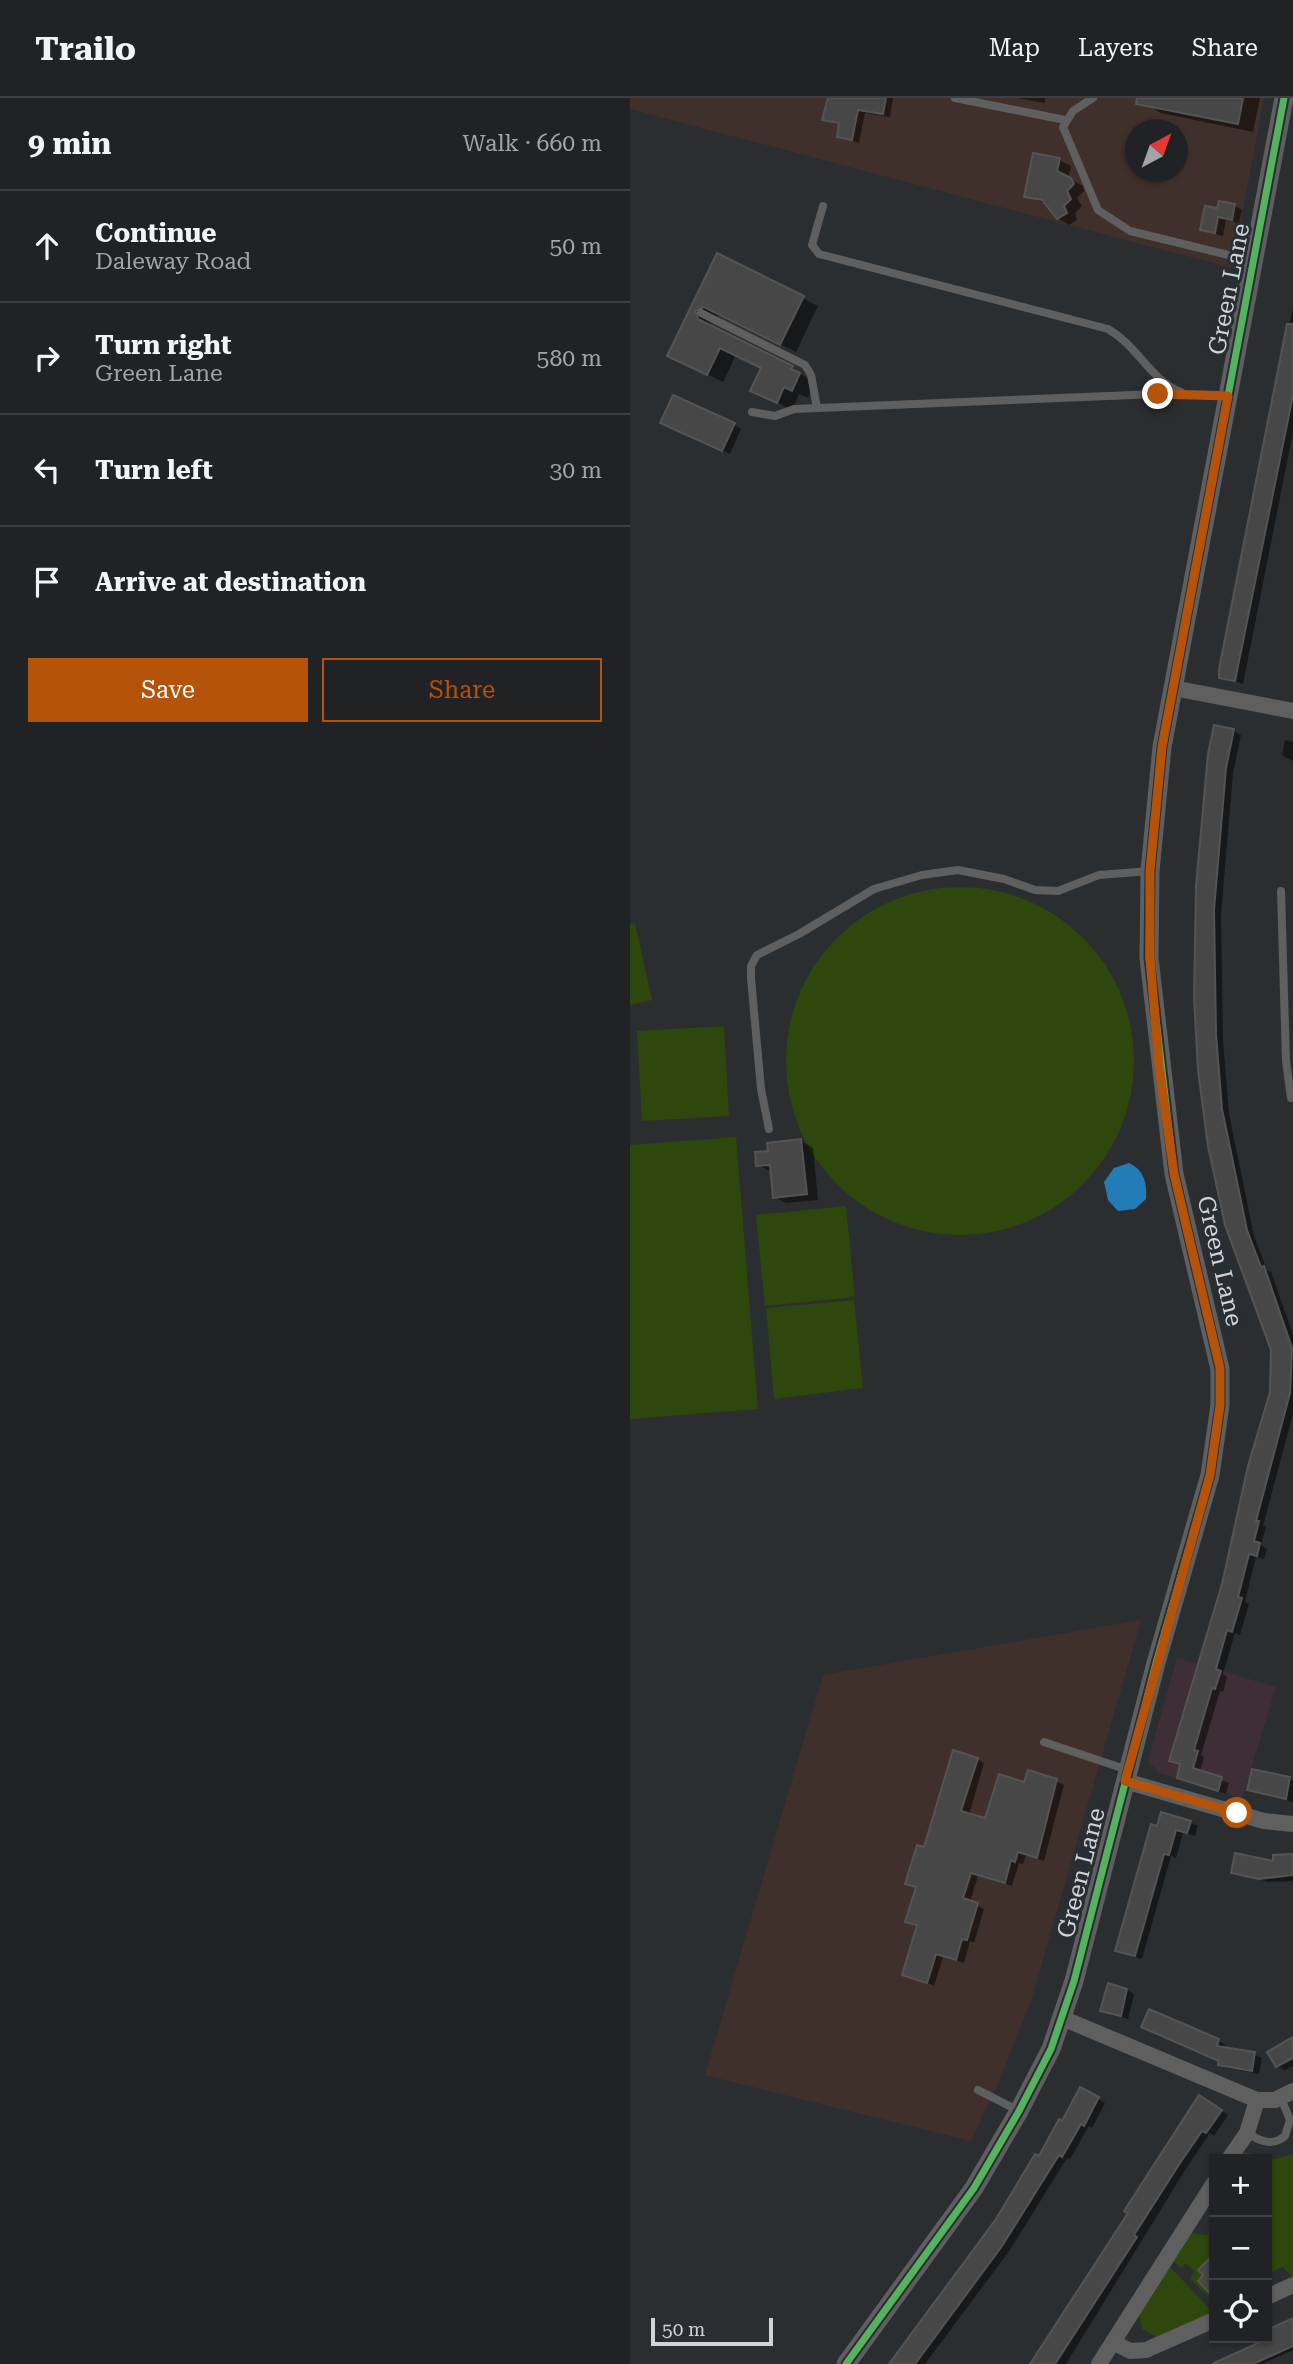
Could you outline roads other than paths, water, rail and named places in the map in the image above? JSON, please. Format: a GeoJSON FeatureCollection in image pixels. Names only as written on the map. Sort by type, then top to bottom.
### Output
{"type":"FeatureCollection","features":[{"type":"Feature","properties":{"kind":"street","name":"Green Lane"},"geometry":{"type":"LineString","coordinates":[[846,2364],[960,2208],[1019,2111],[1051,2049],[1062,2018],[1126,1775],[1210,1475],[1220,1405],[1220,1368],[1174,1174],[1159,1065],[1150,958],[1150,871],[1162,747],[1284,98]]}},
{"type":"Feature","properties":{"kind":"street"},"geometry":{"type":"LineString","coordinates":[[1173,688],[1293,711]]}},
{"type":"Feature","properties":{"kind":"street"},"geometry":{"type":"LineString","coordinates":[[1126,1775],[1264,1821],[1293,1824]]}},
{"type":"Feature","properties":{"kind":"street"},"geometry":{"type":"LineString","coordinates":[[1062,2018],[1257,2100],[1287,2094]]}},
{"type":"Feature","properties":{"kind":"street"},"geometry":{"type":"LineString","coordinates":[[1232,2154],[1247,2133],[1257,2100]]}},
{"type":"Feature","properties":{"kind":"street"},"geometry":{"type":"LineString","coordinates":[[1099,2364],[1209,2191]]}},
{"type":"Feature","properties":{"kind":"street"},"geometry":{"type":"LineString","coordinates":[[1272,2295],[1293,2285]]}},
{"type":"Feature","properties":{"kind":"street"},"geometry":{"type":"LineString","coordinates":[[1113,2342],[1130,2351],[1146,2350],[1209,2322]]}},
{"type":"Feature","properties":{"kind":"lane"},"geometry":{"type":"LineString","coordinates":[[955,98],[1065,120]]}},
{"type":"Feature","properties":{"kind":"lane"},"geometry":{"type":"LineString","coordinates":[[1093,98],[1065,120],[1063,127],[1098,210],[1130,231],[1255,261]]}},
{"type":"Feature","properties":{"kind":"lane"},"geometry":{"type":"LineString","coordinates":[[822,206],[812,245],[819,254],[1108,329],[1135,349],[1166,386],[1185,394]]}},
{"type":"Feature","properties":{"kind":"lane"},"geometry":{"type":"LineString","coordinates":[[701,313],[805,365],[810,375],[817,408]]}},
{"type":"Feature","properties":{"kind":"lane"},"geometry":{"type":"LineString","coordinates":[[752,412],[775,416],[794,409],[1185,394],[1228,396]]}},
{"type":"Feature","properties":{"kind":"lane"},"geometry":{"type":"LineString","coordinates":[[769,1129],[761,1089],[751,978],[751,966],[757,955],[799,934],[874,889],[922,875],[958,870],[1004,879],[1035,890],[1058,891],[1099,875],[1150,871]]}},
{"type":"Feature","properties":{"kind":"lane"},"geometry":{"type":"LineString","coordinates":[[1281,891],[1291,1098]]}},
{"type":"Feature","properties":{"kind":"lane"},"geometry":{"type":"LineString","coordinates":[[1282,921],[1293,920]]}},
{"type":"Feature","properties":{"kind":"lane"},"geometry":{"type":"LineString","coordinates":[[1044,1742],[1126,1775]]}},
{"type":"Feature","properties":{"kind":"lane"},"geometry":{"type":"LineString","coordinates":[[978,2090],[1019,2111]]}},
{"type":"Feature","properties":{"kind":"lane"},"geometry":{"type":"LineString","coordinates":[[1247,2133],[1265,2142],[1275,2142],[1285,2136],[1290,2120],[1287,2094]]}},
{"type":"Feature","properties":{"kind":"water"},"geometry":{"type":"Polygon","coordinates":[[[1129,1163],[1138,1169],[1143,1178],[1146,1199],[1135,1209],[1118,1211],[1108,1200],[1104,1182],[1114,1168],[1129,1163]]]}}]}
